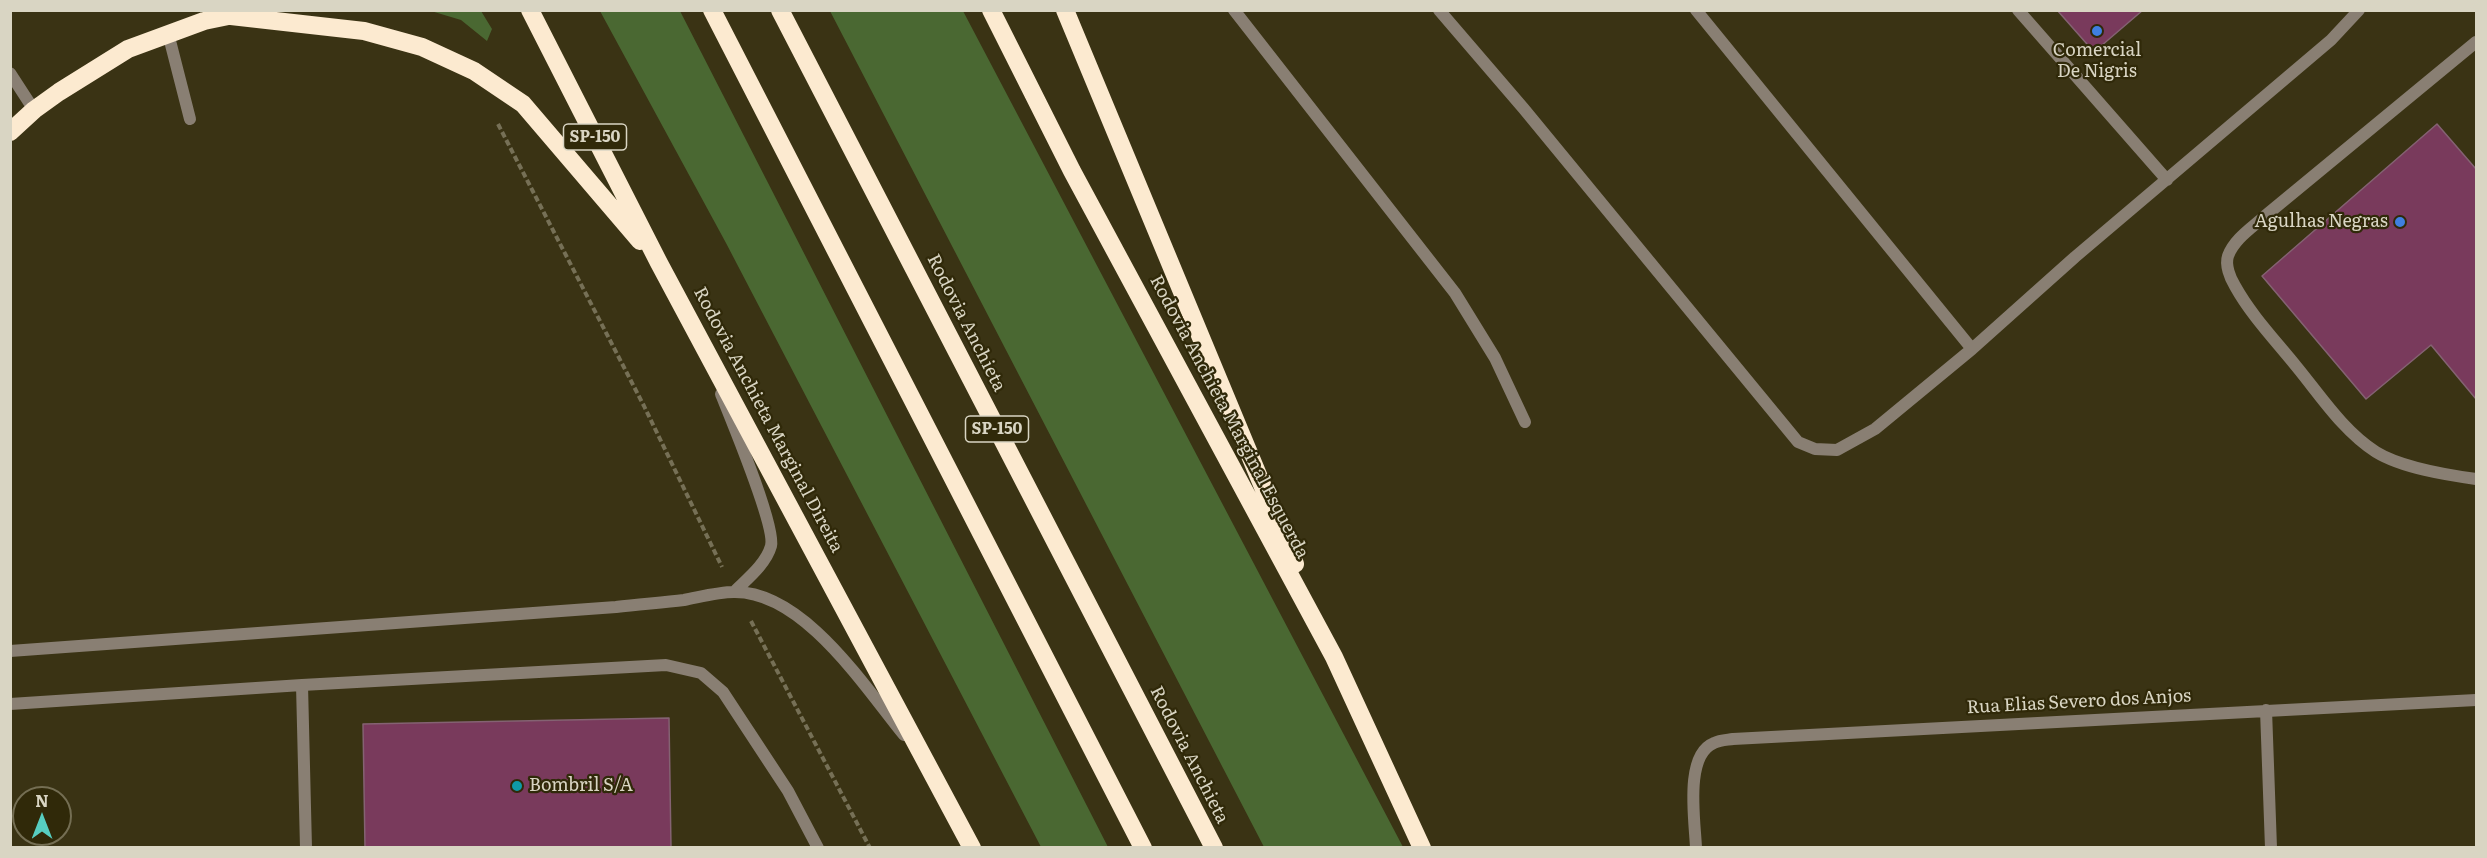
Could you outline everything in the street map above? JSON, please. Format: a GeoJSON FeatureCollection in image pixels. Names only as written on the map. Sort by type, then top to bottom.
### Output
{"type":"FeatureCollection","features":[{"type":"Feature","properties":{"kind":"highway"},"geometry":{"type":"LineString","coordinates":[[10,132],[34,110],[128,49],[204,21],[256,10]]}},
{"type":"Feature","properties":{"kind":"highway","name":"Rodovia Anchieta Marginal Direita"},"geometry":{"type":"LineString","coordinates":[[530,10],[659,263],[972,848]]}},
{"type":"Feature","properties":{"kind":"highway"},"geometry":{"type":"LineString","coordinates":[[711,10],[1143,848]]}},
{"type":"Feature","properties":{"kind":"highway","name":"Rodovia Anchieta"},"geometry":{"type":"LineString","coordinates":[[780,10],[1214,848]]}},
{"type":"Feature","properties":{"kind":"highway","name":"Rodovia Anchieta Marginal Esquerda"},"geometry":{"type":"LineString","coordinates":[[991,10],[1072,171],[1334,657],[1422,848]]}},
{"type":"Feature","properties":{"kind":"highway"},"geometry":{"type":"LineString","coordinates":[[1065,10],[1334,657]]}},
{"type":"Feature","properties":{"kind":"highway"},"geometry":{"type":"LineString","coordinates":[[231,16],[364,31],[422,47],[474,70],[523,104],[659,263]]}},
{"type":"Feature","properties":{"kind":"street"},"geometry":{"type":"LineString","coordinates":[[1234,10],[1455,293],[1495,358],[1525,422]]}},
{"type":"Feature","properties":{"kind":"street"},"geometry":{"type":"LineString","coordinates":[[1439,10],[1524,109],[1798,442],[1815,449],[1837,450],[1875,429],[1972,349],[2075,257],[2331,40],[2359,10]]}},
{"type":"Feature","properties":{"kind":"street"},"geometry":{"type":"LineString","coordinates":[[1695,10],[1972,349]]}},
{"type":"Feature","properties":{"kind":"street"},"geometry":{"type":"LineString","coordinates":[[2018,10],[2167,180]]}},
{"type":"Feature","properties":{"kind":"street"},"geometry":{"type":"LineString","coordinates":[[168,33],[190,119]]}},
{"type":"Feature","properties":{"kind":"street"},"geometry":{"type":"LineString","coordinates":[[2476,42],[2265,216],[2235,243],[2228,257],[2228,268],[2234,285],[2255,315],[2344,426],[2376,452],[2438,473],[2476,479]]}},
{"type":"Feature","properties":{"kind":"street"},"geometry":{"type":"LineString","coordinates":[[10,73],[34,110]]}},
{"type":"Feature","properties":{"kind":"street"},"geometry":{"type":"LineString","coordinates":[[703,343],[768,517],[771,536],[772,545],[762,562],[734,592]]}},
{"type":"Feature","properties":{"kind":"street"},"geometry":{"type":"LineString","coordinates":[[10,651],[615,607],[734,592],[760,595],[781,603],[813,625],[924,759]]}},
{"type":"Feature","properties":{"kind":"street"},"geometry":{"type":"LineString","coordinates":[[10,704],[666,665],[701,674],[723,692],[788,791],[818,848]]}},
{"type":"Feature","properties":{"kind":"street"},"geometry":{"type":"LineString","coordinates":[[302,685],[306,848]]}},
{"type":"Feature","properties":{"kind":"street","name":"Rua Elias Severo dos Anjos"},"geometry":{"type":"LineString","coordinates":[[1696,848],[1694,792],[1696,766],[1702,753],[1713,743],[1733,739],[2476,700]]}},
{"type":"Feature","properties":{"kind":"street"},"geometry":{"type":"LineString","coordinates":[[2266,710],[2271,848]]}},
{"type":"Feature","properties":{"kind":"path"},"geometry":{"type":"LineString","coordinates":[[494,116],[644,406],[734,592],[752,622],[870,848]]}},
{"type":"Feature","properties":{"kind":"green space"},"geometry":{"type":"Polygon","coordinates":[[[431,11],[481,11],[492,29],[487,41],[461,20],[431,11]]]}},
{"type":"Feature","properties":{"kind":"green space"},"geometry":{"type":"Polygon","coordinates":[[[600,11],[680,11],[1108,847],[1041,847],[726,243],[600,11]]]}},
{"type":"Feature","properties":{"kind":"green space"},"geometry":{"type":"Polygon","coordinates":[[[830,11],[963,11],[1403,847],[1264,847],[830,11]]]}},
{"type":"Feature","properties":{"kind":"building","name":"Comercial De Nigris"},"geometry":{"type":"Polygon","coordinates":[[[2057,10],[2143,10],[2094,52],[2057,10]]]}},
{"type":"Feature","properties":{"kind":"building","name":"Agulhas Negras"},"geometry":{"type":"Polygon","coordinates":[[[2437,124],[2476,169],[2476,399],[2431,345],[2366,399],[2262,276],[2437,124]]]}},
{"type":"Feature","properties":{"kind":"building","name":"Bombril S/A"},"geometry":{"type":"Polygon","coordinates":[[[669,718],[671,848],[365,848],[363,724],[669,718]]]}},
{"type":"Feature","properties":{"kind":"place","name":"Comercial De Nigris"},"geometry":{"type":"Point","coordinates":[2097,31]}},
{"type":"Feature","properties":{"kind":"place","name":"Agulhas Negras"},"geometry":{"type":"Point","coordinates":[2400,222]}},
{"type":"Feature","properties":{"kind":"place","name":"Bombril S/A"},"geometry":{"type":"Point","coordinates":[517,786]}}]}
